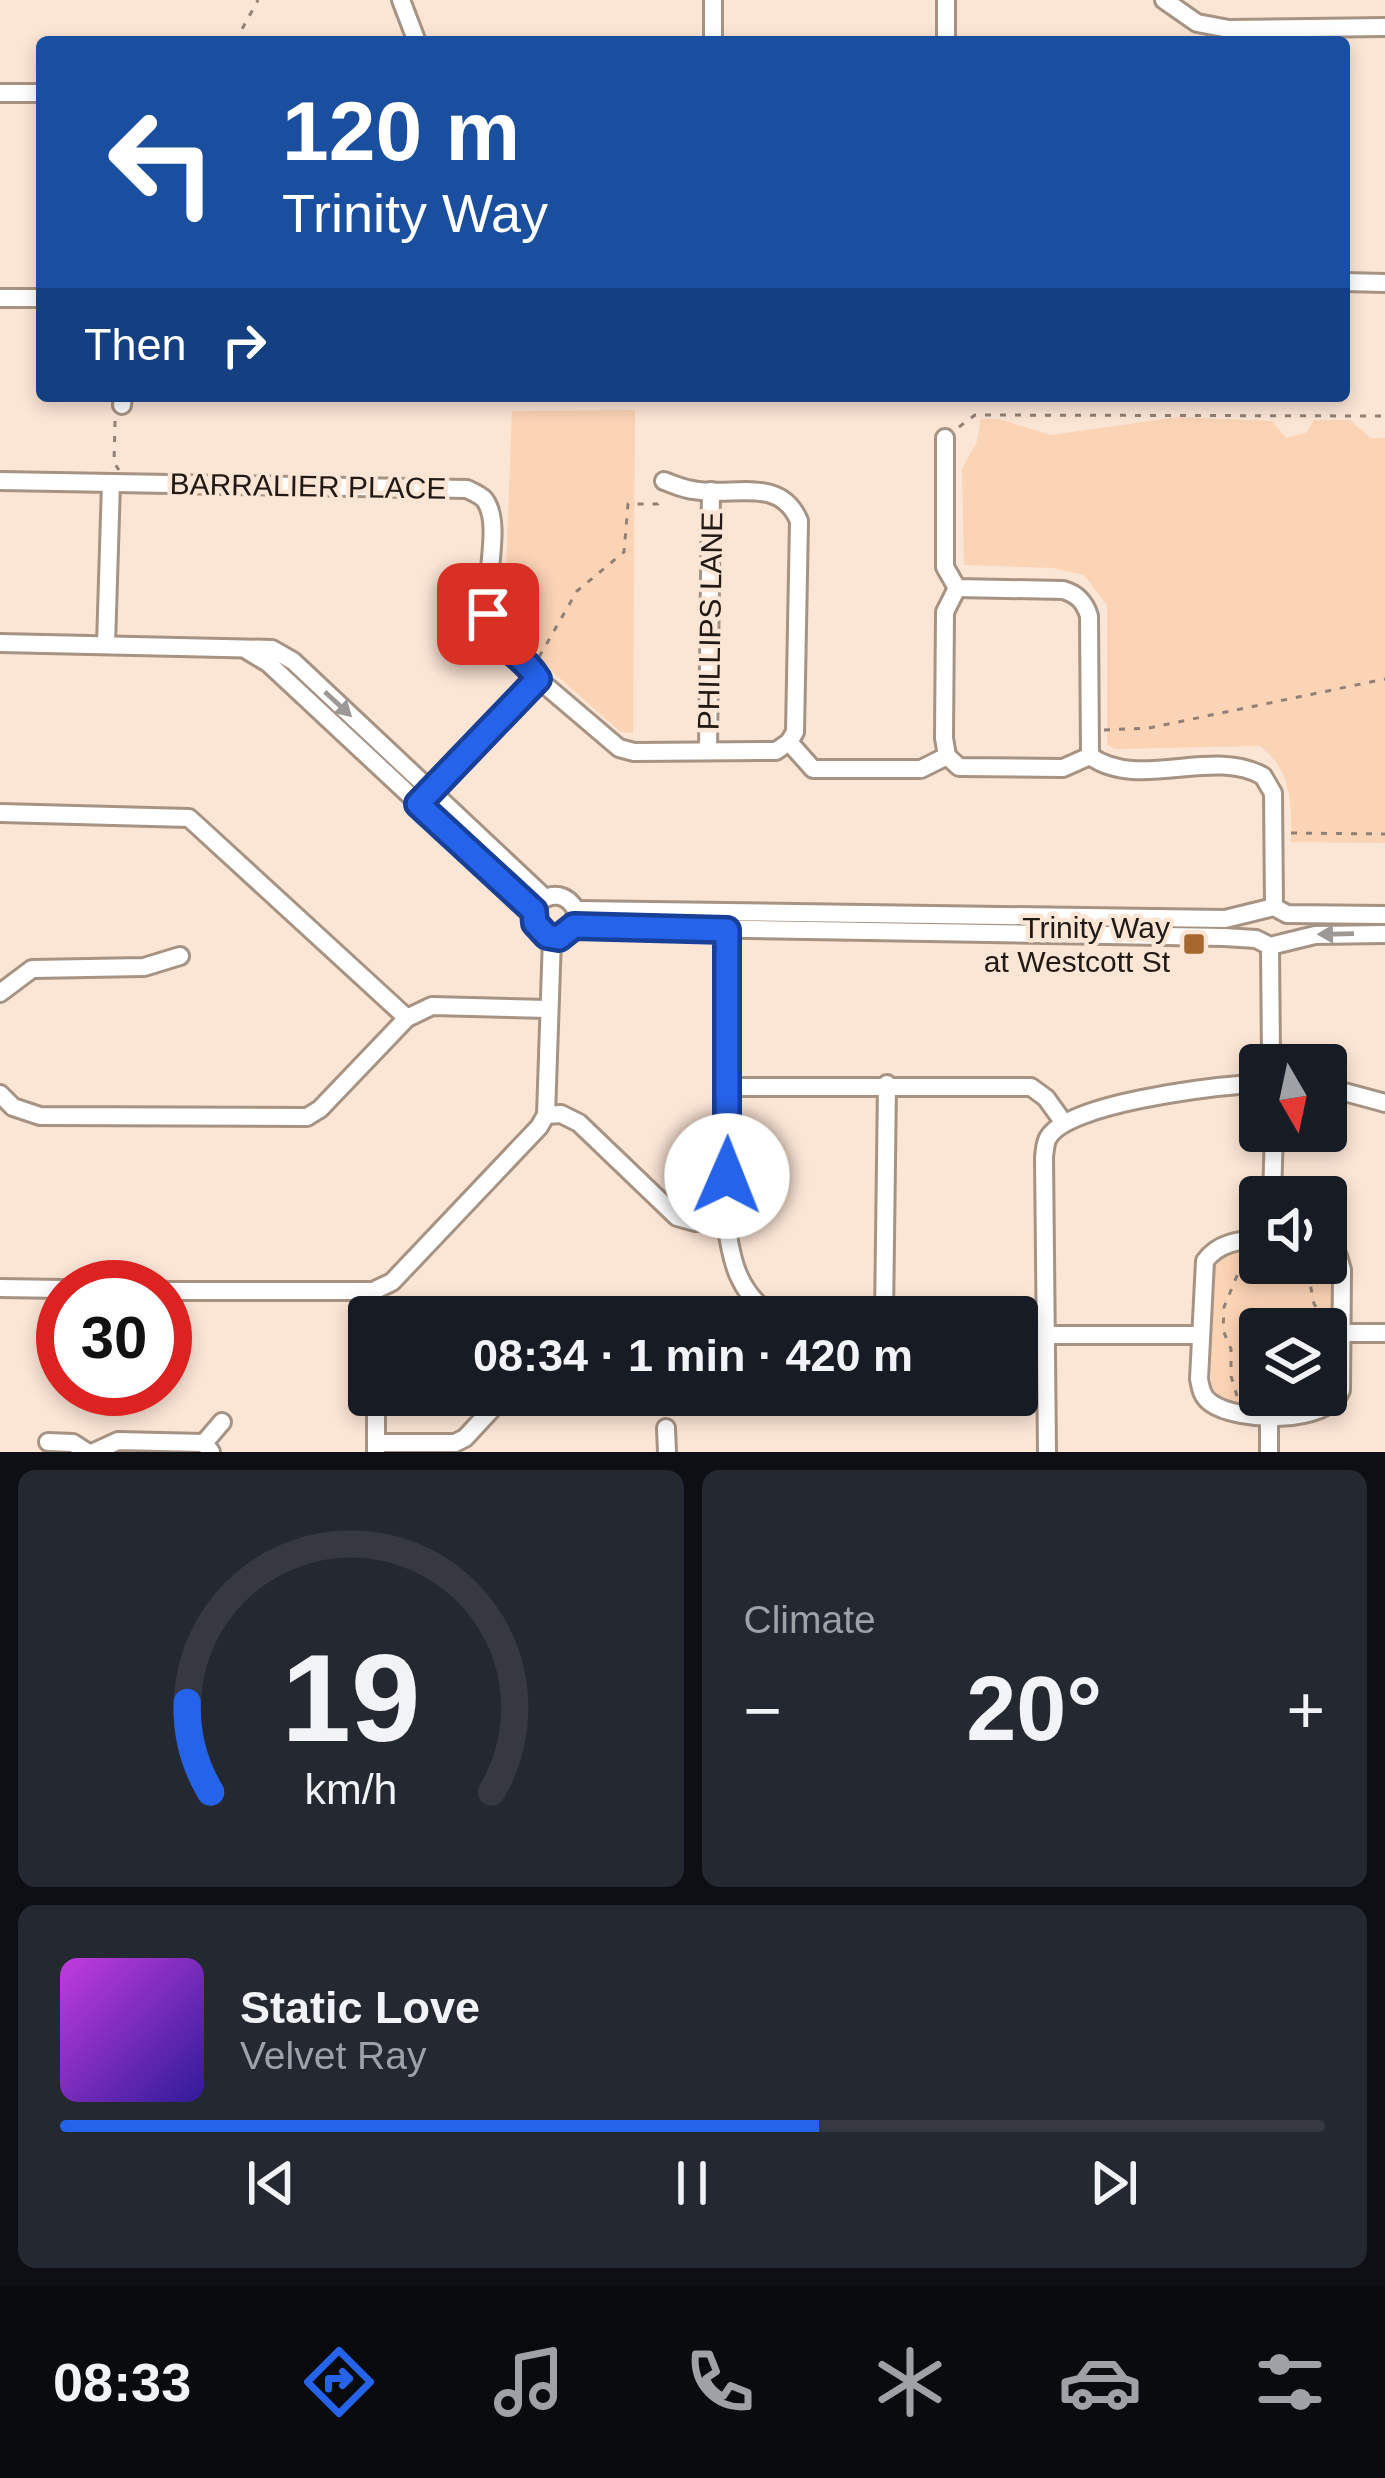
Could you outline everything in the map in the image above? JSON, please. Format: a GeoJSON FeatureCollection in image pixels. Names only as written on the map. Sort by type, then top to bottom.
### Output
{"type":"FeatureCollection","features":[{"type":"Feature","properties":{"kind":"street"},"geometry":{"type":"LineString","coordinates":[[401,0],[416,36]]}},
{"type":"Feature","properties":{"kind":"street"},"geometry":{"type":"LineString","coordinates":[[713,0],[713,36]]}},
{"type":"Feature","properties":{"kind":"street"},"geometry":{"type":"LineString","coordinates":[[946,0],[946,36]]}},
{"type":"Feature","properties":{"kind":"street"},"geometry":{"type":"LineString","coordinates":[[1164,0],[1197,22],[1229,29],[1385,27]]}},
{"type":"Feature","properties":{"kind":"street"},"geometry":{"type":"LineString","coordinates":[[0,93],[36,93]]}},
{"type":"Feature","properties":{"kind":"street"},"geometry":{"type":"LineString","coordinates":[[1350,282],[1385,283]]}},
{"type":"Feature","properties":{"kind":"street"},"geometry":{"type":"LineString","coordinates":[[0,298],[36,298]]}},
{"type":"Feature","properties":{"kind":"street"},"geometry":{"type":"LineString","coordinates":[[945,438],[945,567],[957,588]]}},
{"type":"Feature","properties":{"kind":"street","name":"BARRALIER PLACE"},"geometry":{"type":"LineString","coordinates":[[0,481],[467,489],[484,498],[491,517],[491,630],[619,748],[634,752],[776,751],[789,742]]}},
{"type":"Feature","properties":{"kind":"street"},"geometry":{"type":"LineString","coordinates":[[664,481],[693,491],[773,492],[794,507],[799,521],[795,731],[789,742],[813,769],[921,769],[947,756]]}},
{"type":"Feature","properties":{"kind":"street"},"geometry":{"type":"LineString","coordinates":[[106,645],[115,483]]}},
{"type":"Feature","properties":{"kind":"street","name":"PHILLIPS LANE"},"geometry":{"type":"LineString","coordinates":[[708,751],[711,491]]}},
{"type":"Feature","properties":{"kind":"street"},"geometry":{"type":"LineString","coordinates":[[957,588],[1064,590],[1085,605],[1089,616],[1090,756]]}},
{"type":"Feature","properties":{"kind":"street"},"geometry":{"type":"LineString","coordinates":[[957,588],[945,612],[947,756],[959,767],[1050,768],[1076,764],[1090,756]]}},
{"type":"Feature","properties":{"kind":"street"},"geometry":{"type":"LineString","coordinates":[[0,643],[242,647],[268,662],[425,797],[539,904]]}},
{"type":"Feature","properties":{"kind":"street"},"geometry":{"type":"LineString","coordinates":[[425,797],[535,674]]}},
{"type":"Feature","properties":{"kind":"street"},"geometry":{"type":"LineString","coordinates":[[1090,756],[1118,768],[1236,768],[1254,771],[1270,784],[1274,911]]}},
{"type":"Feature","properties":{"kind":"street"},"geometry":{"type":"LineString","coordinates":[[0,813],[189,818],[406,1018]]}},
{"type":"Feature","properties":{"kind":"street"},"geometry":{"type":"LineString","coordinates":[[539,904],[563,896],[575,918]]}},
{"type":"Feature","properties":{"kind":"street"},"geometry":{"type":"LineString","coordinates":[[539,904],[537,928],[552,938],[565,935],[575,918]]}},
{"type":"Feature","properties":{"kind":"street"},"geometry":{"type":"LineString","coordinates":[[1271,942],[1291,924],[1274,911]]}},
{"type":"Feature","properties":{"kind":"street"},"geometry":{"type":"LineString","coordinates":[[1271,1044],[1271,942],[1253,921],[1274,911]]}},
{"type":"Feature","properties":{"kind":"street"},"geometry":{"type":"LineString","coordinates":[[728,922],[1225,919],[1274,911],[1385,915]]}},
{"type":"Feature","properties":{"kind":"street"},"geometry":{"type":"LineString","coordinates":[[575,918],[1271,942],[1315,934],[1385,934]]}},
{"type":"Feature","properties":{"kind":"street"},"geometry":{"type":"LineString","coordinates":[[728,922],[726,1221],[731,1263],[750,1296]]}},
{"type":"Feature","properties":{"kind":"street"},"geometry":{"type":"LineString","coordinates":[[192,1291],[373,1291],[392,1282],[545,1114],[552,938]]}},
{"type":"Feature","properties":{"kind":"street"},"geometry":{"type":"LineString","coordinates":[[0,993],[32,969],[144,968],[180,956]]}},
{"type":"Feature","properties":{"kind":"street"},"geometry":{"type":"LineString","coordinates":[[0,1094],[13,1106],[40,1117],[307,1117],[406,1018],[432,1006],[548,1009]]}},
{"type":"Feature","properties":{"kind":"street"},"geometry":{"type":"LineString","coordinates":[[884,1296],[886,1084]]}},
{"type":"Feature","properties":{"kind":"street"},"geometry":{"type":"LineString","coordinates":[[728,1087],[1031,1087],[1046,1098],[1064,1123]]}},
{"type":"Feature","properties":{"kind":"street"},"geometry":{"type":"LineString","coordinates":[[1047,1452],[1044,1156],[1049,1136],[1064,1123],[1159,1095],[1239,1092]]}},
{"type":"Feature","properties":{"kind":"street"},"geometry":{"type":"LineString","coordinates":[[1347,1093],[1385,1103]]}},
{"type":"Feature","properties":{"kind":"street"},"geometry":{"type":"LineString","coordinates":[[545,1114],[561,1114],[579,1123],[677,1217],[726,1221]]}},
{"type":"Feature","properties":{"kind":"street"},"geometry":{"type":"LineString","coordinates":[[1239,1242],[1212,1251],[1205,1261],[1202,1394],[1228,1411],[1282,1416]]}},
{"type":"Feature","properties":{"kind":"street"},"geometry":{"type":"LineString","coordinates":[[0,1288],[36,1289]]}},
{"type":"Feature","properties":{"kind":"street"},"geometry":{"type":"LineString","coordinates":[[373,1291],[374,1296]]}},
{"type":"Feature","properties":{"kind":"street"},"geometry":{"type":"LineString","coordinates":[[1347,1330],[1385,1333]]}},
{"type":"Feature","properties":{"kind":"street"},"geometry":{"type":"LineString","coordinates":[[1046,1335],[1201,1334]]}},
{"type":"Feature","properties":{"kind":"street"},"geometry":{"type":"LineString","coordinates":[[376,1416],[376,1448],[455,1443],[485,1416]]}},
{"type":"Feature","properties":{"kind":"street"},"geometry":{"type":"LineString","coordinates":[[1269,1417],[1269,1452]]}},
{"type":"Feature","properties":{"kind":"street"},"geometry":{"type":"LineString","coordinates":[[48,1442],[74,1442],[91,1452],[118,1441],[208,1447],[222,1422]]}},
{"type":"Feature","properties":{"kind":"street"},"geometry":{"type":"LineString","coordinates":[[666,1428],[667,1452]]}},
{"type":"Feature","properties":{"kind":"path"},"geometry":{"type":"LineString","coordinates":[[238,36],[258,0]]}},
{"type":"Feature","properties":{"kind":"path"},"geometry":{"type":"LineString","coordinates":[[115,483],[120,471],[114,463],[116,409],[121,402]]}},
{"type":"Feature","properties":{"kind":"path"},"geometry":{"type":"LineString","coordinates":[[945,438],[975,415],[1385,416]]}},
{"type":"Feature","properties":{"kind":"path"},"geometry":{"type":"LineString","coordinates":[[535,674],[577,591],[624,552],[628,504],[658,504],[664,481]]}},
{"type":"Feature","properties":{"kind":"path"},"geometry":{"type":"LineString","coordinates":[[1088,730],[1149,728],[1385,679]]}},
{"type":"Feature","properties":{"kind":"path"},"geometry":{"type":"LineString","coordinates":[[1272,833],[1385,834]]}},
{"type":"Feature","properties":{"kind":"path"},"geometry":{"type":"LineString","coordinates":[[1239,1271],[1224,1307],[1223,1330],[1239,1394]]}},
{"type":"Feature","properties":{"kind":"shaded area"},"geometry":{"type":"Polygon","coordinates":[[[635,410],[633,733],[621,732],[514,638],[504,622],[512,411],[635,410]]]}},
{"type":"Feature","properties":{"kind":"shaded area"},"geometry":{"type":"Polygon","coordinates":[[[1178,417],[1272,421],[1286,438],[1306,433],[1314,420],[1350,420],[1371,438],[1385,438],[1385,843],[1291,842],[1284,777],[1260,746],[1116,749],[1107,745],[1107,605],[1084,575],[1053,568],[964,565],[962,469],[977,442],[981,419],[998,419],[1051,435],[1178,417]]]}},
{"type":"Feature","properties":{"kind":"shaded area"},"geometry":{"type":"Polygon","coordinates":[[[1239,1252],[1239,1284],[1336,1284],[1335,1308],[1239,1308],[1239,1407],[1223,1402],[1211,1387],[1211,1273],[1224,1255],[1239,1252]]]}},
{"type":"Feature","properties":{"kind":"place","name":"Trinity Way at Westcott St"},"geometry":{"type":"Point","coordinates":[1194,944]}},
{"type":"Feature","properties":{"kind":"route"},"geometry":{"type":"LineString","coordinates":[[488,614],[500,643],[538,679],[418,804],[534,911],[535,923],[547,936],[559,938],[574,926],[727,930],[727,1176]]}}]}
